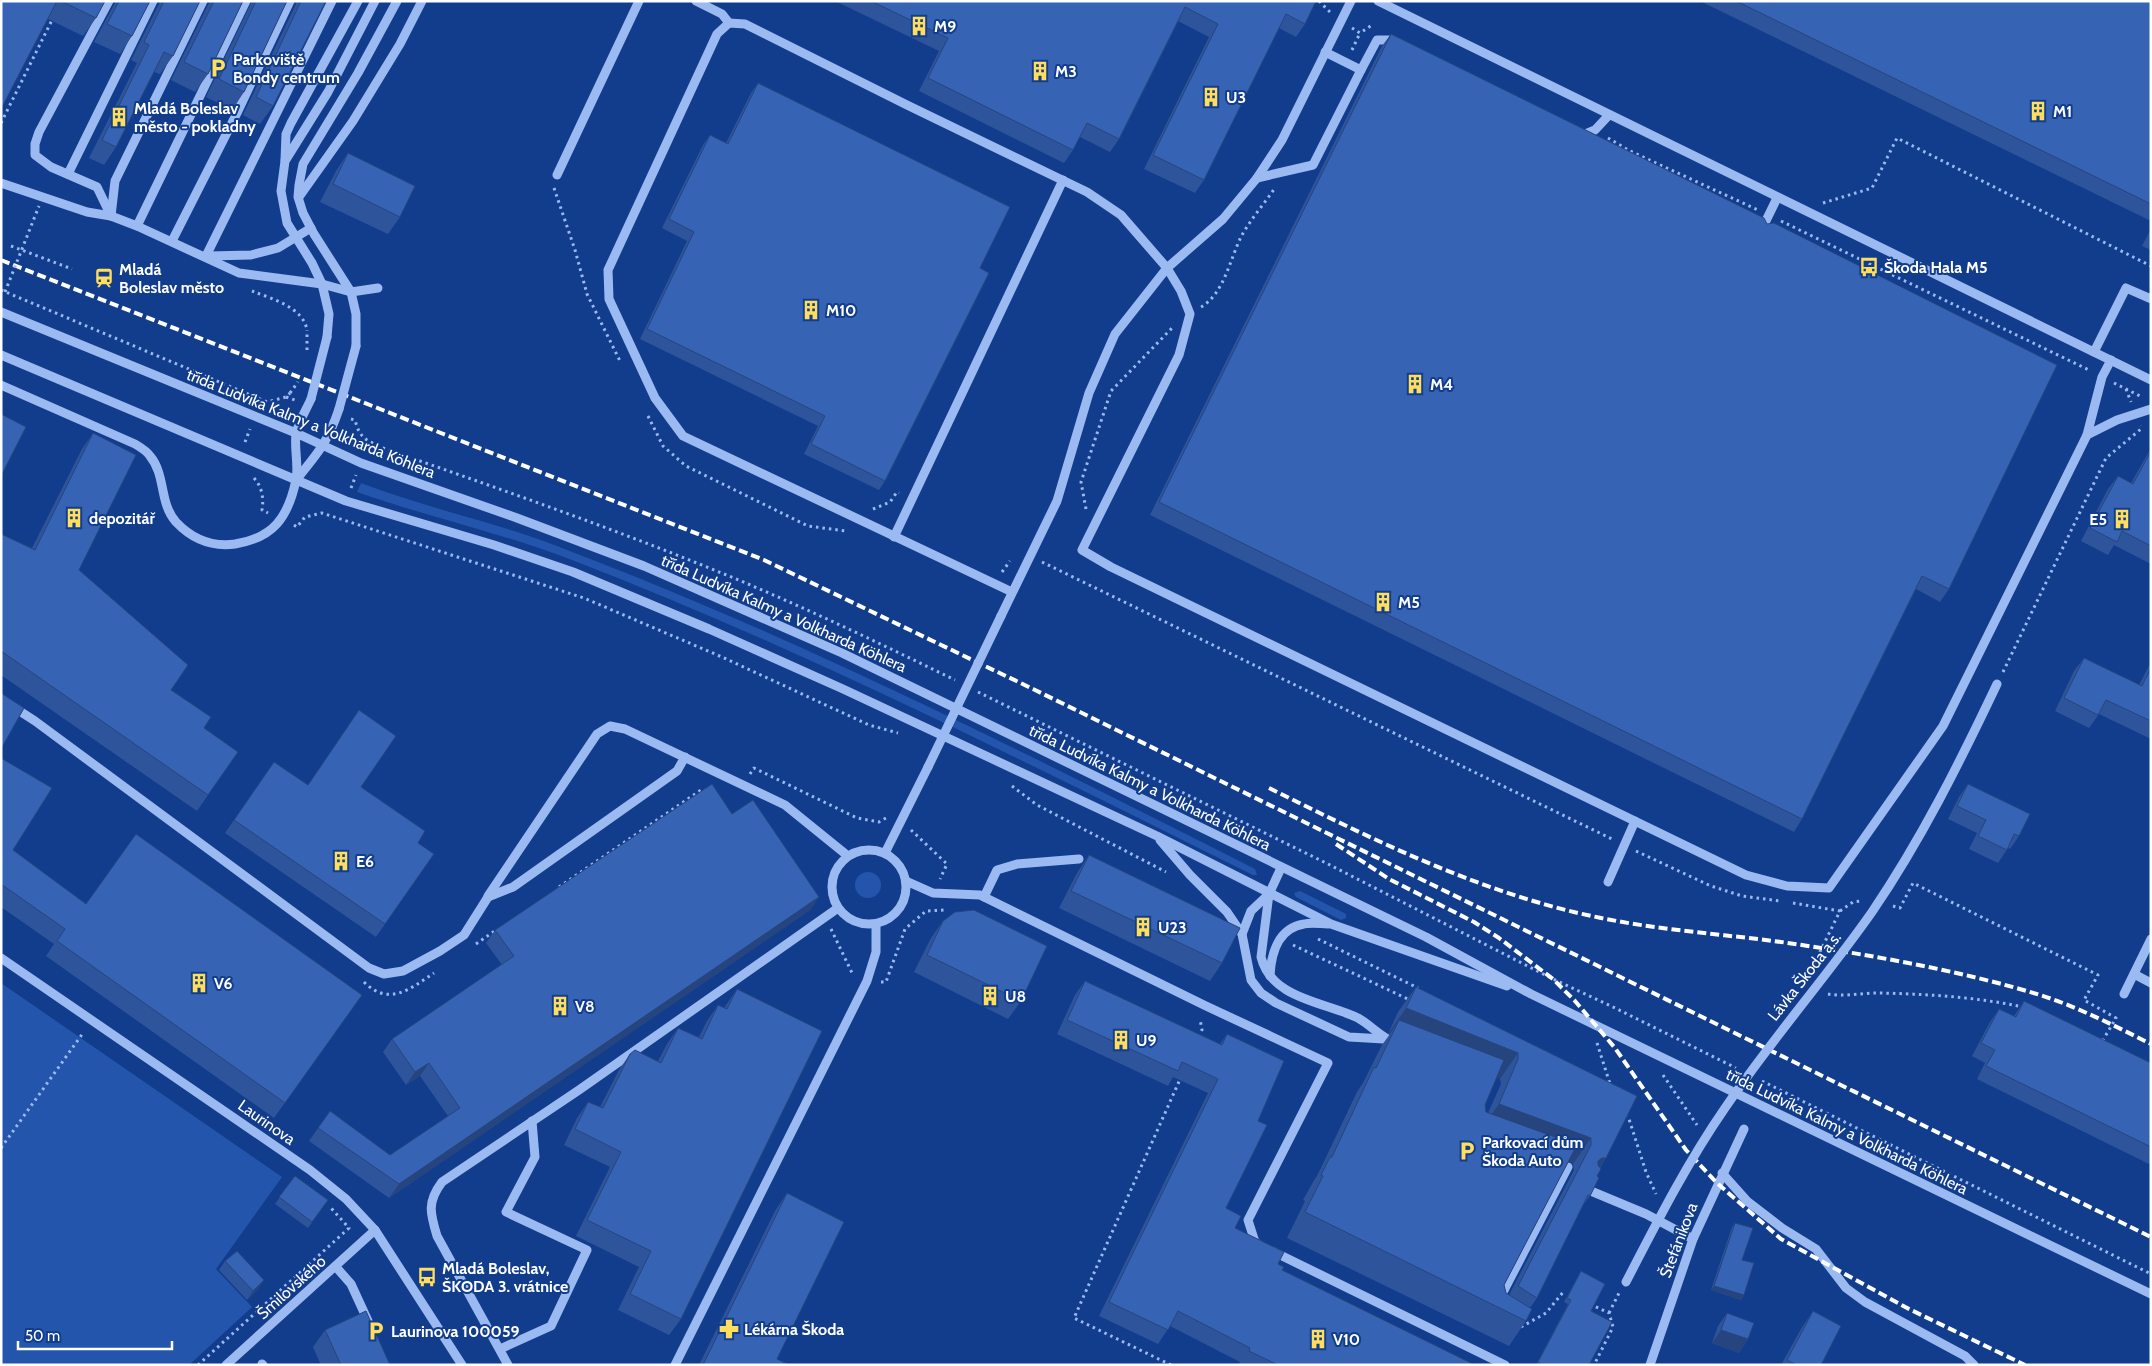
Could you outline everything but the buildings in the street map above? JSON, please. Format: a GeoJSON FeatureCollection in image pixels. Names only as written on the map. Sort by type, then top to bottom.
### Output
{"type":"FeatureCollection","features":[{"type":"Feature","properties":{"kind":"street"},"geometry":{"type":"LineString","coordinates":[[109,1],[39,132],[35,144],[35,154],[51,167],[97,187],[111,216]]}},
{"type":"Feature","properties":{"kind":"street"},"geometry":{"type":"LineString","coordinates":[[68,174],[153,1]]}},
{"type":"Feature","properties":{"kind":"street"},"geometry":{"type":"LineString","coordinates":[[111,216],[115,180],[203,1]]}},
{"type":"Feature","properties":{"kind":"street"},"geometry":{"type":"LineString","coordinates":[[137,226],[246,1]]}},
{"type":"Feature","properties":{"kind":"street"},"geometry":{"type":"LineString","coordinates":[[172,241],[290,1]]}},
{"type":"Feature","properties":{"kind":"street"},"geometry":{"type":"LineString","coordinates":[[206,256],[332,1]]}},
{"type":"Feature","properties":{"kind":"street"},"geometry":{"type":"LineString","coordinates":[[296,480],[296,433],[311,399],[327,337],[329,314],[322,284],[312,263],[287,223],[281,191],[286,134],[358,1]]}},
{"type":"Feature","properties":{"kind":"street"},"geometry":{"type":"LineString","coordinates":[[285,161],[328,92],[375,1]]}},
{"type":"Feature","properties":{"kind":"street"},"geometry":{"type":"LineString","coordinates":[[1,386],[135,444],[150,455],[158,468],[163,497],[168,510],[175,521],[196,538],[219,544],[250,542],[272,531],[281,518],[296,480],[324,446],[334,426],[356,346],[356,314],[351,292],[311,228],[298,197],[299,185],[304,164],[358,73],[397,1]]}},
{"type":"Feature","properties":{"kind":"street"},"geometry":{"type":"LineString","coordinates":[[298,197],[353,121],[400,44],[422,1]]}},
{"type":"Feature","properties":{"kind":"street"},"geometry":{"type":"LineString","coordinates":[[557,175],[639,1]]}},
{"type":"Feature","properties":{"kind":"street"},"geometry":{"type":"LineString","coordinates":[[696,1],[722,14],[729,23]]}},
{"type":"Feature","properties":{"kind":"street"},"geometry":{"type":"LineString","coordinates":[[885,853],[1057,501],[1089,393],[1115,334],[1167,268],[1223,219],[1257,178],[1282,140],[1351,1]]}},
{"type":"Feature","properties":{"kind":"street"},"geometry":{"type":"LineString","coordinates":[[1378,1],[1776,198],[2151,380]]}},
{"type":"Feature","properties":{"kind":"street"},"geometry":{"type":"LineString","coordinates":[[1012,592],[683,436],[654,398],[609,299],[608,270],[717,34],[729,23],[745,24],[906,105],[1087,192],[1121,215],[1167,268],[1182,292],[1190,314],[1179,355],[1082,550],[1112,567],[1746,875],[1787,886],[1829,888],[1943,726],[2088,435],[2102,377],[2111,360]]}},
{"type":"Feature","properties":{"kind":"street"},"geometry":{"type":"LineString","coordinates":[[1257,178],[1313,165],[1377,40],[1389,40],[1407,49]]}},
{"type":"Feature","properties":{"kind":"street"},"geometry":{"type":"LineString","coordinates":[[1325,52],[1361,70]]}},
{"type":"Feature","properties":{"kind":"street"},"geometry":{"type":"LineString","coordinates":[[1566,129],[1583,135],[1595,130],[1609,115]]}},
{"type":"Feature","properties":{"kind":"street"},"geometry":{"type":"LineString","coordinates":[[894,537],[1063,180]]}},
{"type":"Feature","properties":{"kind":"street"},"geometry":{"type":"LineString","coordinates":[[1,183],[86,212],[111,216],[206,256],[239,273],[322,284],[351,292],[378,288]]}},
{"type":"Feature","properties":{"kind":"street"},"geometry":{"type":"LineString","coordinates":[[1761,231],[1776,198]]}},
{"type":"Feature","properties":{"kind":"street"},"geometry":{"type":"LineString","coordinates":[[206,256],[251,255],[278,248],[311,228]]}},
{"type":"Feature","properties":{"kind":"street"},"geometry":{"type":"LineString","coordinates":[[2094,352],[2126,288],[2151,299]]}},
{"type":"Feature","properties":{"kind":"street","name":"třída Ludvíka Kalmy a Volkharda Köhlera"},"geometry":{"type":"LineString","coordinates":[[1,312],[296,433],[361,463],[517,518],[644,566],[842,653],[1426,937],[1531,994],[2151,1294]]}},
{"type":"Feature","properties":{"kind":"street","name":"třída Ludvíka Kalmy a Volkharda Köhlera"},"geometry":{"type":"LineString","coordinates":[[1,355],[346,501],[494,545],[573,572],[709,629],[844,689],[1157,836],[1268,894],[1331,924],[1531,994]]}},
{"type":"Feature","properties":{"kind":"street"},"geometry":{"type":"LineString","coordinates":[[2088,435],[2135,413],[2151,409]]}},
{"type":"Feature","properties":{"kind":"street","name":"Lávka Škoda a.s."},"geometry":{"type":"LineString","coordinates":[[1626,1282],[1676,1185],[1725,1108],[1780,1032],[1872,912],[1917,840],[1958,764],[1997,684]]}},
{"type":"Feature","properties":{"kind":"street"},"geometry":{"type":"LineString","coordinates":[[1,700],[35,722],[369,968],[384,974],[403,971],[440,951],[464,935],[597,734],[610,726],[625,729],[785,805],[848,856]]}},
{"type":"Feature","properties":{"kind":"street"},"geometry":{"type":"LineString","coordinates":[[488,897],[513,887],[677,771],[685,757]]}},
{"type":"Feature","properties":{"kind":"street"},"geometry":{"type":"LineString","coordinates":[[1608,882],[1635,821]]}},
{"type":"Feature","properties":{"kind":"street"},"geometry":{"type":"LineString","coordinates":[[1157,836],[1190,875],[1227,912],[1242,934],[1251,980],[1261,993],[1276,1003],[1349,1037],[1385,1039]]}},
{"type":"Feature","properties":{"kind":"street"},"geometry":{"type":"LineString","coordinates":[[860,850],[873,850],[885,853],[895,860],[902,870],[906,881],[906,893],[900,908],[887,920],[876,924],[855,922],[838,908],[833,898],[831,886],[834,874],[839,864],[848,856],[860,850]]}},
{"type":"Feature","properties":{"kind":"street"},"geometry":{"type":"LineString","coordinates":[[984,897],[997,870],[1017,864],[1079,860]]}},
{"type":"Feature","properties":{"kind":"street"},"geometry":{"type":"LineString","coordinates":[[1242,934],[1251,911],[1268,894],[1281,868]]}},
{"type":"Feature","properties":{"kind":"street"},"geometry":{"type":"LineString","coordinates":[[906,881],[933,893],[980,895],[1206,1006],[1328,1063],[1248,1220],[1255,1242],[1505,1365]]}},
{"type":"Feature","properties":{"kind":"street"},"geometry":{"type":"LineString","coordinates":[[1268,894],[1261,958],[1270,976],[1290,993],[1359,1019],[1385,1039],[1403,1046]]}},
{"type":"Feature","properties":{"kind":"street"},"geometry":{"type":"LineString","coordinates":[[508,1365],[437,1236],[431,1218],[432,1195],[442,1182],[838,908]]}},
{"type":"Feature","properties":{"kind":"street"},"geometry":{"type":"LineString","coordinates":[[1270,976],[1270,961],[1274,948],[1278,940],[1285,934],[1295,926],[1305,923],[1331,924]]}},
{"type":"Feature","properties":{"kind":"street"},"geometry":{"type":"LineString","coordinates":[[675,1365],[867,981],[876,952],[876,924]]}},
{"type":"Feature","properties":{"kind":"street"},"geometry":{"type":"LineString","coordinates":[[2124,994],[2151,939]]}},
{"type":"Feature","properties":{"kind":"street","name":"Laurinova"},"geometry":{"type":"LineString","coordinates":[[1,958],[310,1170],[346,1199],[375,1230],[462,1365]]}},
{"type":"Feature","properties":{"kind":"street"},"geometry":{"type":"LineString","coordinates":[[2134,974],[2151,982]]}},
{"type":"Feature","properties":{"kind":"street"},"geometry":{"type":"LineString","coordinates":[[500,1349],[551,1326],[587,1250],[506,1212],[535,1156],[532,1121]]}},
{"type":"Feature","properties":{"kind":"street","name":"Štefánikova"},"geometry":{"type":"LineString","coordinates":[[1650,1365],[1692,1239],[1744,1128]]}},
{"type":"Feature","properties":{"kind":"street"},"geometry":{"type":"LineString","coordinates":[[1496,1304],[1568,1168],[1542,1158]]}},
{"type":"Feature","properties":{"kind":"street"},"geometry":{"type":"LineString","coordinates":[[1722,1173],[1747,1201],[1782,1228],[1816,1250],[1846,1288],[1865,1302],[1965,1356],[1974,1365]]}},
{"type":"Feature","properties":{"kind":"street"},"geometry":{"type":"LineString","coordinates":[[1586,1189],[1646,1214],[1692,1239]]}},
{"type":"Feature","properties":{"kind":"street","name":"Šmilovského"},"geometry":{"type":"LineString","coordinates":[[226,1365],[375,1230]]}},
{"type":"Feature","properties":{"kind":"street"},"geometry":{"type":"LineString","coordinates":[[336,1267],[351,1284],[372,1329]]}},
{"type":"Feature","properties":{"kind":"path"},"geometry":{"type":"LineString","coordinates":[[1319,1],[1340,21],[1360,33]]}},
{"type":"Feature","properties":{"kind":"path"},"geometry":{"type":"LineString","coordinates":[[1,123],[57,10]]}},
{"type":"Feature","properties":{"kind":"path"},"geometry":{"type":"LineString","coordinates":[[1346,62],[1360,33],[1368,26],[1379,24]]}},
{"type":"Feature","properties":{"kind":"path"},"geometry":{"type":"LineString","coordinates":[[1595,130],[1630,151],[1769,215],[2151,401]]}},
{"type":"Feature","properties":{"kind":"path"},"geometry":{"type":"LineString","coordinates":[[1816,200],[1823,203],[1872,188],[1896,138],[2151,266]]}},
{"type":"Feature","properties":{"kind":"path"},"geometry":{"type":"LineString","coordinates":[[1100,516],[1085,508],[1081,482],[1111,390],[1168,331],[1208,303],[1222,281],[1242,236],[1286,172]]}},
{"type":"Feature","properties":{"kind":"path"},"geometry":{"type":"LineString","coordinates":[[557,175],[554,188],[575,250],[587,294],[624,369]]}},
{"type":"Feature","properties":{"kind":"path"},"geometry":{"type":"LineString","coordinates":[[39,206],[3,291],[267,402],[286,397],[298,384],[300,376]]}},
{"type":"Feature","properties":{"kind":"path"},"geometry":{"type":"LineString","coordinates":[[11,246],[72,269]]}},
{"type":"Feature","properties":{"kind":"path"},"geometry":{"type":"LineString","coordinates":[[305,359],[307,330]]}},
{"type":"Feature","properties":{"kind":"path"},"geometry":{"type":"LineString","coordinates":[[1997,684],[2106,458],[2141,429],[2126,388]]}},
{"type":"Feature","properties":{"kind":"path"},"geometry":{"type":"LineString","coordinates":[[239,456],[261,400]]}},
{"type":"Feature","properties":{"kind":"path"},"geometry":{"type":"LineString","coordinates":[[646,412],[664,446],[686,466],[808,526],[848,531],[861,507],[876,509],[890,502],[896,492],[912,498]]}},
{"type":"Feature","properties":{"kind":"path"},"geometry":{"type":"LineString","coordinates":[[355,420],[358,433],[383,448],[581,519],[724,574],[847,628],[962,684]]}},
{"type":"Feature","properties":{"kind":"path"},"geometry":{"type":"LineString","coordinates":[[340,519],[369,441]]}},
{"type":"Feature","properties":{"kind":"path"},"geometry":{"type":"LineString","coordinates":[[249,476],[256,479],[262,491],[262,510],[297,527],[304,517],[322,513],[584,598],[722,657],[869,725],[904,734]]}},
{"type":"Feature","properties":{"kind":"path"},"geometry":{"type":"LineString","coordinates":[[1001,573],[1017,552],[1031,556],[1711,886],[1742,896],[1840,911]]}},
{"type":"Feature","properties":{"kind":"path"},"geometry":{"type":"LineString","coordinates":[[970,688],[1328,864],[1397,901],[1581,993],[1742,1071]]}},
{"type":"Feature","properties":{"kind":"path"},"geometry":{"type":"LineString","coordinates":[[744,785],[754,768],[857,818],[879,822],[888,817],[916,832],[947,864],[926,911],[905,929],[886,982],[867,981],[853,975],[825,917]]}},
{"type":"Feature","properties":{"kind":"path"},"geometry":{"type":"LineString","coordinates":[[1007,783],[1038,806],[1164,870],[1170,876]]}},
{"type":"Feature","properties":{"kind":"path"},"geometry":{"type":"LineString","coordinates":[[553,891],[701,790],[711,792]]}},
{"type":"Feature","properties":{"kind":"path"},"geometry":{"type":"LineString","coordinates":[[1888,904],[1900,908],[1913,883],[2098,974],[2084,1000],[2116,1018],[2103,1040],[2095,1037]]}},
{"type":"Feature","properties":{"kind":"path"},"geometry":{"type":"LineString","coordinates":[[1813,973],[1813,964],[1840,911],[1853,902],[1867,901]]}},
{"type":"Feature","properties":{"kind":"path"},"geometry":{"type":"LineString","coordinates":[[926,911],[952,910]]}},
{"type":"Feature","properties":{"kind":"path"},"geometry":{"type":"LineString","coordinates":[[471,948],[504,925]]}},
{"type":"Feature","properties":{"kind":"path"},"geometry":{"type":"LineString","coordinates":[[1285,934],[1293,945],[1416,1003]]}},
{"type":"Feature","properties":{"kind":"path"},"geometry":{"type":"LineString","coordinates":[[1312,936],[1419,989]]}},
{"type":"Feature","properties":{"kind":"path"},"geometry":{"type":"LineString","coordinates":[[1293,945],[1295,940]]}},
{"type":"Feature","properties":{"kind":"path"},"geometry":{"type":"LineString","coordinates":[[369,968],[360,979],[374,992],[391,994],[405,993],[438,970]]}},
{"type":"Feature","properties":{"kind":"path"},"geometry":{"type":"LineString","coordinates":[[1822,992],[1832,995],[1877,993],[1944,996],[1994,1000],[2027,1007]]}},
{"type":"Feature","properties":{"kind":"path"},"geometry":{"type":"LineString","coordinates":[[1581,993],[1585,1001]]}},
{"type":"Feature","properties":{"kind":"path"},"geometry":{"type":"LineString","coordinates":[[1198,1038],[1202,1030],[1200,1017]]}},
{"type":"Feature","properties":{"kind":"path"},"geometry":{"type":"LineString","coordinates":[[1596,1025],[1596,1040],[1612,1092]]}},
{"type":"Feature","properties":{"kind":"path"},"geometry":{"type":"LineString","coordinates":[[75,1027],[92,1039]]}},
{"type":"Feature","properties":{"kind":"path"},"geometry":{"type":"LineString","coordinates":[[1,1148],[83,1033]]}},
{"type":"Feature","properties":{"kind":"path"},"geometry":{"type":"LineString","coordinates":[[1662,1073],[1700,1129]]}},
{"type":"Feature","properties":{"kind":"path"},"geometry":{"type":"LineString","coordinates":[[1171,1365],[1074,1318],[1182,1075]]}},
{"type":"Feature","properties":{"kind":"path"},"geometry":{"type":"LineString","coordinates":[[1760,1080],[2151,1274]]}},
{"type":"Feature","properties":{"kind":"path"},"geometry":{"type":"LineString","coordinates":[[1624,1114],[1630,1119],[1646,1172],[1656,1193],[1646,1214]]}},
{"type":"Feature","properties":{"kind":"path"},"geometry":{"type":"LineString","coordinates":[[198,1365],[350,1228],[327,1204]]}},
{"type":"Feature","properties":{"kind":"path"},"geometry":{"type":"LineString","coordinates":[[1608,1313],[1626,1282]]}},
{"type":"Feature","properties":{"kind":"path"},"geometry":{"type":"LineString","coordinates":[[1517,1329],[1546,1313],[1564,1291]]}},
{"type":"Feature","properties":{"kind":"path"},"geometry":{"type":"LineString","coordinates":[[1583,1301],[1608,1313],[1613,1327],[1594,1365]]}},
{"type":"Feature","properties":{"kind":"shaded area"},"geometry":{"type":"Polygon","coordinates":[[[361,483],[400,497],[530,536],[682,596],[766,632],[848,669],[1093,787],[1255,869],[1257,875],[1253,875],[916,710],[746,632],[546,550],[357,492],[361,483]]]}},
{"type":"Feature","properties":{"kind":"shaded area"},"geometry":{"type":"Polygon","coordinates":[[[868,872],[877,876],[881,885],[877,894],[868,898],[859,894],[855,885],[859,876],[868,872]]]}},
{"type":"Feature","properties":{"kind":"shaded area"},"geometry":{"type":"Polygon","coordinates":[[[1300,891],[1346,914],[1346,918],[1341,920],[1296,897],[1294,893],[1300,891]]]}},
{"type":"Feature","properties":{"kind":"shaded area"},"geometry":{"type":"Polygon","coordinates":[[[1,983],[282,1177],[216,1269],[252,1307],[189,1365],[1,1365],[1,983]]]}},
{"type":"Feature","properties":{"kind":"railway"},"geometry":{"type":"LineString","coordinates":[[1,260],[764,560],[1033,689],[2151,1237]]}},
{"type":"Feature","properties":{"kind":"railway"},"geometry":{"type":"LineString","coordinates":[[1269,788],[1430,864],[1514,895],[1557,908],[1646,926],[1781,942],[1846,952],[1977,978],[2040,995],[2068,1005],[2151,1044]]}},
{"type":"Feature","properties":{"kind":"railway"},"geometry":{"type":"LineString","coordinates":[[1336,844],[1389,879],[1474,922],[1499,938],[1553,979],[1575,1001],[1615,1048],[1686,1150],[1717,1183],[1781,1239],[1909,1309],[2025,1365]]}},
{"type":"Feature","properties":{"kind":"place","name":"M9"},"geometry":{"type":"Point","coordinates":[919,26]}},
{"type":"Feature","properties":{"kind":"place","name":"Parkoviště Bondy centrum"},"geometry":{"type":"Point","coordinates":[218,68]}},
{"type":"Feature","properties":{"kind":"place","name":"M3"},"geometry":{"type":"Point","coordinates":[1040,71]}},
{"type":"Feature","properties":{"kind":"place","name":"U3"},"geometry":{"type":"Point","coordinates":[1211,97]}},
{"type":"Feature","properties":{"kind":"place","name":"M1"},"geometry":{"type":"Point","coordinates":[2038,111]}},
{"type":"Feature","properties":{"kind":"place","name":"Mladá Boleslav město - pokladny"},"geometry":{"type":"Point","coordinates":[119,117]}},
{"type":"Feature","properties":{"kind":"place","name":"Škoda Hala M5"},"geometry":{"type":"Point","coordinates":[1869,267]}},
{"type":"Feature","properties":{"kind":"place","name":"Mladá Boleslav město"},"geometry":{"type":"Point","coordinates":[104,278]}},
{"type":"Feature","properties":{"kind":"place","name":"M10"},"geometry":{"type":"Point","coordinates":[811,310]}},
{"type":"Feature","properties":{"kind":"place","name":"M4"},"geometry":{"type":"Point","coordinates":[1415,384]}},
{"type":"Feature","properties":{"kind":"place","name":"depozitář"},"geometry":{"type":"Point","coordinates":[74,518]}},
{"type":"Feature","properties":{"kind":"place","name":"E5"},"geometry":{"type":"Point","coordinates":[2122,519]}},
{"type":"Feature","properties":{"kind":"place","name":"M5"},"geometry":{"type":"Point","coordinates":[1383,602]}},
{"type":"Feature","properties":{"kind":"place","name":"E6"},"geometry":{"type":"Point","coordinates":[341,861]}},
{"type":"Feature","properties":{"kind":"place","name":"U23"},"geometry":{"type":"Point","coordinates":[1143,927]}},
{"type":"Feature","properties":{"kind":"place","name":"V6"},"geometry":{"type":"Point","coordinates":[199,983]}},
{"type":"Feature","properties":{"kind":"place","name":"U8"},"geometry":{"type":"Point","coordinates":[990,996]}},
{"type":"Feature","properties":{"kind":"place","name":"V8"},"geometry":{"type":"Point","coordinates":[560,1006]}},
{"type":"Feature","properties":{"kind":"place","name":"U9"},"geometry":{"type":"Point","coordinates":[1121,1040]}},
{"type":"Feature","properties":{"kind":"place","name":"Parkovací dům Škoda Auto"},"geometry":{"type":"Point","coordinates":[1467,1151]}},
{"type":"Feature","properties":{"kind":"place","name":"Mladá Boleslav, ŠKODA 3. vrátnice"},"geometry":{"type":"Point","coordinates":[427,1277]}},
{"type":"Feature","properties":{"kind":"place","name":"Lékárna Škoda"},"geometry":{"type":"Point","coordinates":[729,1329]}},
{"type":"Feature","properties":{"kind":"place","name":"Laurinova 100059"},"geometry":{"type":"Point","coordinates":[376,1331]}},
{"type":"Feature","properties":{"kind":"place","name":"V10"},"geometry":{"type":"Point","coordinates":[1318,1339]}}]}
